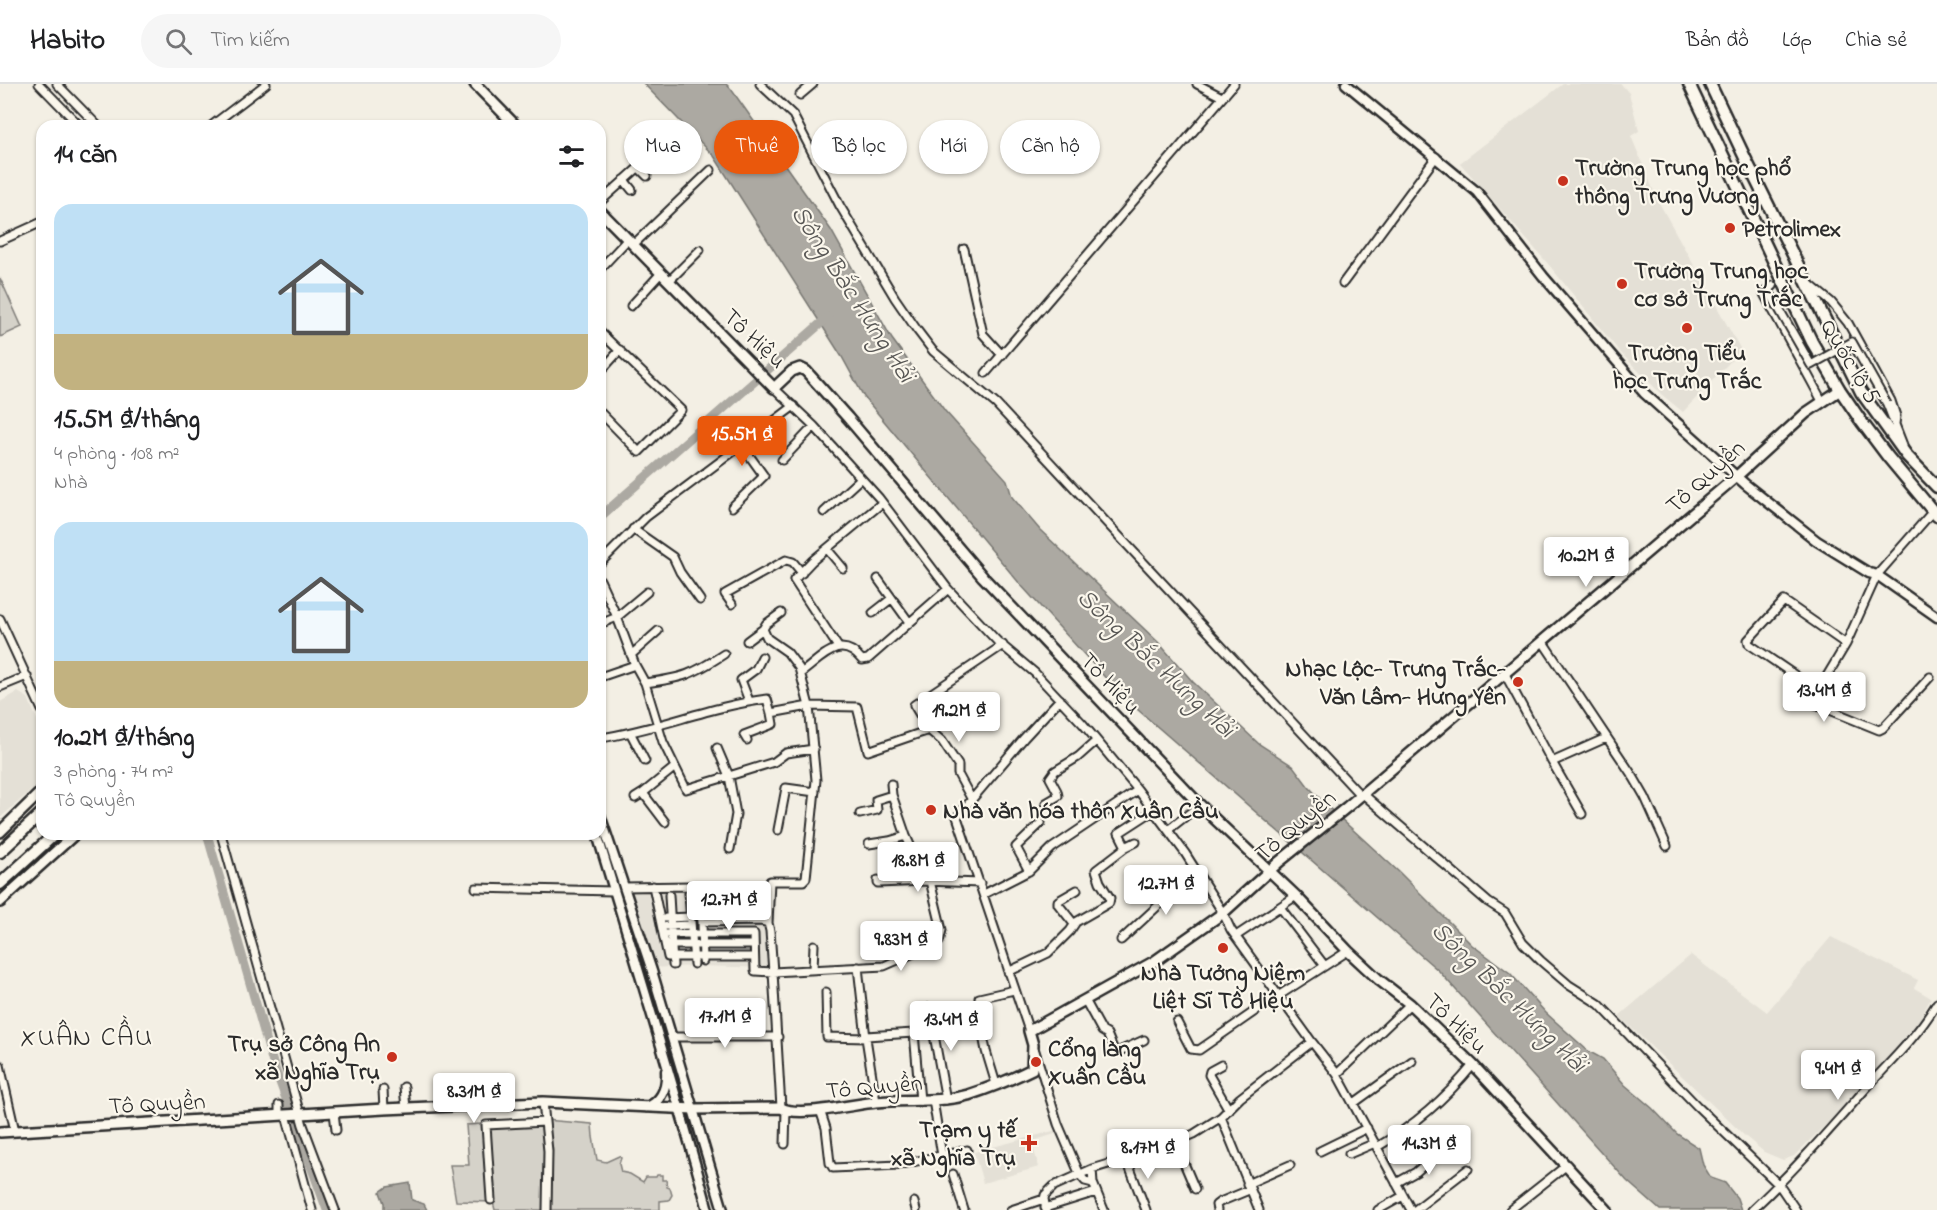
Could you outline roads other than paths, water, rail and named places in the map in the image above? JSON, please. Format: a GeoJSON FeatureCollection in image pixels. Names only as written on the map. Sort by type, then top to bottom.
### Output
{"type":"FeatureCollection","features":[{"type":"Feature","properties":{"kind":"main road"},"geometry":{"type":"LineString","coordinates":[[476,84],[510,120]]}},
{"type":"Feature","properties":{"kind":"main road","name":"Quốc lộ 5"},"geometry":{"type":"LineString","coordinates":[[1689,84],[1812,342],[1840,390],[1888,457],[1935,514]]}},
{"type":"Feature","properties":{"kind":"main road","name":"Quốc lộ 5"},"geometry":{"type":"LineString","coordinates":[[1710,84],[1862,392],[1907,456],[1937,487]]}},
{"type":"Feature","properties":{"kind":"main road","name":"Tô Hiệu"},"geometry":{"type":"LineString","coordinates":[[606,217],[772,385],[792,371],[800,368],[807,371],[983,578],[1200,805],[1296,896],[1378,980],[1410,1004],[1473,1065],[1607,1210]]}},
{"type":"Feature","properties":{"kind":"main road","name":"Tô Quyền"},"geometry":{"type":"LineString","coordinates":[[1029,1030],[1155,961],[1223,913],[1279,862],[1362,795],[1737,476],[1778,436],[1822,401],[1840,390]]}},
{"type":"Feature","properties":{"kind":"main road"},"geometry":{"type":"LineString","coordinates":[[0,832],[36,797]]}},
{"type":"Feature","properties":{"kind":"main road"},"geometry":{"type":"LineString","coordinates":[[0,852],[36,819]]}},
{"type":"Feature","properties":{"kind":"main road"},"geometry":{"type":"LineString","coordinates":[[0,884],[48,840]]}},
{"type":"Feature","properties":{"kind":"main road"},"geometry":{"type":"LineString","coordinates":[[0,903],[68,840]]}},
{"type":"Feature","properties":{"kind":"main road"},"geometry":{"type":"LineString","coordinates":[[1029,1030],[1036,1068]]}},
{"type":"Feature","properties":{"kind":"main road","name":"Tô Quyền"},"geometry":{"type":"LineString","coordinates":[[0,1132],[281,1112],[300,1114],[543,1102],[694,1109],[820,1110],[876,1102],[946,1100],[968,1095],[1036,1068]]}},
{"type":"Feature","properties":{"kind":"street"},"geometry":{"type":"LineString","coordinates":[[39,84],[74,120]]}},
{"type":"Feature","properties":{"kind":"street"},"geometry":{"type":"LineString","coordinates":[[57,84],[92,120]]}},
{"type":"Feature","properties":{"kind":"street"},"geometry":{"type":"LineString","coordinates":[[219,120],[266,84]]}},
{"type":"Feature","properties":{"kind":"street"},"geometry":{"type":"LineString","coordinates":[[760,84],[793,115],[840,206],[895,298],[933,351],[996,404],[1362,795],[1488,902],[1505,913],[1523,943],[1569,985],[1599,1004],[1697,1106],[1779,1185],[1796,1210]]}},
{"type":"Feature","properties":{"kind":"street"},"geometry":{"type":"LineString","coordinates":[[800,95],[813,84]]}},
{"type":"Feature","properties":{"kind":"street"},"geometry":{"type":"LineString","coordinates":[[1197,84],[1222,97]]}},
{"type":"Feature","properties":{"kind":"street"},"geometry":{"type":"LineString","coordinates":[[986,373],[1234,84]]}},
{"type":"Feature","properties":{"kind":"street"},"geometry":{"type":"LineString","coordinates":[[1346,84],[1478,192],[1543,276],[1644,393],[1737,476],[1817,541],[1869,573],[1877,575],[1937,617]]}},
{"type":"Feature","properties":{"kind":"street"},"geometry":{"type":"LineString","coordinates":[[1343,283],[1436,157]]}},
{"type":"Feature","properties":{"kind":"street"},"geometry":{"type":"LineString","coordinates":[[606,264],[711,170]]}},
{"type":"Feature","properties":{"kind":"street"},"geometry":{"type":"LineString","coordinates":[[606,196],[632,174]]}},
{"type":"Feature","properties":{"kind":"street"},"geometry":{"type":"LineString","coordinates":[[624,180],[632,190]]}},
{"type":"Feature","properties":{"kind":"street"},"geometry":{"type":"LineString","coordinates":[[0,241],[36,225]]}},
{"type":"Feature","properties":{"kind":"street"},"geometry":{"type":"LineString","coordinates":[[964,249],[983,334],[1002,355]]}},
{"type":"Feature","properties":{"kind":"street"},"geometry":{"type":"LineString","coordinates":[[669,281],[700,250]]}},
{"type":"Feature","properties":{"kind":"street"},"geometry":{"type":"LineString","coordinates":[[631,306],[661,273]]}},
{"type":"Feature","properties":{"kind":"street"},"geometry":{"type":"LineString","coordinates":[[1780,274],[1771,295],[1811,366],[1852,342],[1887,404],[1907,456]]}},
{"type":"Feature","properties":{"kind":"street"},"geometry":{"type":"LineString","coordinates":[[1806,281],[1832,302],[1848,323],[1891,400],[1896,416],[1895,424]]}},
{"type":"Feature","properties":{"kind":"street"},"geometry":{"type":"LineString","coordinates":[[1773,286],[1764,294],[1822,401]]}},
{"type":"Feature","properties":{"kind":"street"},"geometry":{"type":"LineString","coordinates":[[606,337],[681,410],[639,452],[606,418]]}},
{"type":"Feature","properties":{"kind":"street"},"geometry":{"type":"LineString","coordinates":[[606,365],[620,350]]}},
{"type":"Feature","properties":{"kind":"street"},"geometry":{"type":"LineString","coordinates":[[772,385],[814,426],[861,478],[948,589],[1060,699],[1138,790],[1200,877],[1226,921],[1278,996],[1337,1074],[1385,1165],[1413,1210],[1468,1169]]}},
{"type":"Feature","properties":{"kind":"street"},"geometry":{"type":"LineString","coordinates":[[606,556],[633,529],[741,444],[794,406]]}},
{"type":"Feature","properties":{"kind":"street"},"geometry":{"type":"LineString","coordinates":[[783,460],[814,426]]}},
{"type":"Feature","properties":{"kind":"street"},"geometry":{"type":"LineString","coordinates":[[732,507],[764,476],[741,444]]}},
{"type":"Feature","properties":{"kind":"street"},"geometry":{"type":"LineString","coordinates":[[824,512],[861,478]]}},
{"type":"Feature","properties":{"kind":"street"},"geometry":{"type":"LineString","coordinates":[[838,647],[794,580],[882,503]]}},
{"type":"Feature","properties":{"kind":"street"},"geometry":{"type":"LineString","coordinates":[[1930,677],[1879,730],[1818,707],[1815,701],[1818,691],[1846,644],[1877,575],[1935,514]]}},
{"type":"Feature","properties":{"kind":"street"},"geometry":{"type":"LineString","coordinates":[[633,529],[674,557],[680,572],[700,600]]}},
{"type":"Feature","properties":{"kind":"street"},"geometry":{"type":"LineString","coordinates":[[827,549],[843,568]]}},
{"type":"Feature","properties":{"kind":"street"},"geometry":{"type":"LineString","coordinates":[[732,604],[725,594],[786,560],[793,562],[802,573]]}},
{"type":"Feature","properties":{"kind":"street"},"geometry":{"type":"LineString","coordinates":[[878,579],[909,622]]}},
{"type":"Feature","properties":{"kind":"street"},"geometry":{"type":"LineString","coordinates":[[801,673],[838,647],[848,647],[862,660],[865,660],[948,589]]}},
{"type":"Feature","properties":{"kind":"street"},"geometry":{"type":"LineString","coordinates":[[606,622],[617,617],[648,592]]}},
{"type":"Feature","properties":{"kind":"street"},"geometry":{"type":"LineString","coordinates":[[606,593],[635,666],[645,684],[657,727],[686,789],[774,762],[786,753],[814,749]]}},
{"type":"Feature","properties":{"kind":"street"},"geometry":{"type":"LineString","coordinates":[[873,613],[891,599]]}},
{"type":"Feature","properties":{"kind":"street"},"geometry":{"type":"LineString","coordinates":[[1818,691],[1749,644],[1748,640],[1784,601],[1846,644]]}},
{"type":"Feature","properties":{"kind":"street"},"geometry":{"type":"LineString","coordinates":[[747,640],[781,614]]}},
{"type":"Feature","properties":{"kind":"street"},"geometry":{"type":"LineString","coordinates":[[1,619],[36,696]]}},
{"type":"Feature","properties":{"kind":"street"},"geometry":{"type":"LineString","coordinates":[[763,629],[771,643],[791,657],[801,673],[809,706],[814,749],[815,792],[806,878],[803,881],[770,881],[768,923],[785,1144]]}},
{"type":"Feature","properties":{"kind":"street"},"geometry":{"type":"LineString","coordinates":[[631,655],[658,631]]}},
{"type":"Feature","properties":{"kind":"street"},"geometry":{"type":"LineString","coordinates":[[1543,642],[1645,797],[1667,846]]}},
{"type":"Feature","properties":{"kind":"street"},"geometry":{"type":"LineString","coordinates":[[972,800],[958,774],[958,765],[942,741],[929,730],[914,705],[1003,645]]}},
{"type":"Feature","properties":{"kind":"street"},"geometry":{"type":"LineString","coordinates":[[645,684],[681,678],[698,672],[724,654]]}},
{"type":"Feature","properties":{"kind":"street"},"geometry":{"type":"LineString","coordinates":[[748,701],[741,680],[756,669],[762,657]]}},
{"type":"Feature","properties":{"kind":"street"},"geometry":{"type":"LineString","coordinates":[[606,675],[635,666]]}},
{"type":"Feature","properties":{"kind":"street"},"geometry":{"type":"LineString","coordinates":[[1505,674],[1582,814]]}},
{"type":"Feature","properties":{"kind":"street"},"geometry":{"type":"LineString","coordinates":[[0,687],[27,676]]}},
{"type":"Feature","properties":{"kind":"street"},"geometry":{"type":"LineString","coordinates":[[606,737],[631,734],[748,701],[767,699],[772,724],[744,735],[747,740]]}},
{"type":"Feature","properties":{"kind":"street"},"geometry":{"type":"LineString","coordinates":[[1029,1030],[957,817],[1060,699]]}},
{"type":"Feature","properties":{"kind":"street"},"geometry":{"type":"LineString","coordinates":[[771,713],[809,706],[857,706],[868,751],[929,730]]}},
{"type":"Feature","properties":{"kind":"street"},"geometry":{"type":"LineString","coordinates":[[631,734],[645,761]]}},
{"type":"Feature","properties":{"kind":"street"},"geometry":{"type":"LineString","coordinates":[[1552,762],[1606,738]]}},
{"type":"Feature","properties":{"kind":"street"},"geometry":{"type":"LineString","coordinates":[[1046,803],[1058,796],[1050,778],[1055,771],[1078,757],[1096,741]]}},
{"type":"Feature","properties":{"kind":"street"},"geometry":{"type":"LineString","coordinates":[[717,748],[729,776],[736,814],[730,849]]}},
{"type":"Feature","properties":{"kind":"street"},"geometry":{"type":"LineString","coordinates":[[635,798],[675,767]]}},
{"type":"Feature","properties":{"kind":"street"},"geometry":{"type":"LineString","coordinates":[[667,930],[692,934],[754,934],[755,971],[773,972],[884,966],[939,942],[942,930],[928,881],[906,836],[892,795],[891,784]]}},
{"type":"Feature","properties":{"kind":"street"},"geometry":{"type":"LineString","coordinates":[[778,830],[786,788],[815,792]]}},
{"type":"Feature","properties":{"kind":"street"},"geometry":{"type":"LineString","coordinates":[[984,894],[1029,871],[1052,848],[1138,790]]}},
{"type":"Feature","properties":{"kind":"street"},"geometry":{"type":"LineString","coordinates":[[642,793],[665,822]]}},
{"type":"Feature","properties":{"kind":"street"},"geometry":{"type":"LineString","coordinates":[[861,814],[877,810],[876,800],[892,795]]}},
{"type":"Feature","properties":{"kind":"street"},"geometry":{"type":"LineString","coordinates":[[1168,830],[1200,805]]}},
{"type":"Feature","properties":{"kind":"street"},"geometry":{"type":"LineString","coordinates":[[1126,848],[1119,833],[1154,811]]}},
{"type":"Feature","properties":{"kind":"street"},"geometry":{"type":"LineString","coordinates":[[1029,871],[1016,847],[1041,823]]}},
{"type":"Feature","properties":{"kind":"street"},"geometry":{"type":"LineString","coordinates":[[606,833],[672,1037],[723,1210]]}},
{"type":"Feature","properties":{"kind":"street"},"geometry":{"type":"LineString","coordinates":[[869,844],[906,836]]}},
{"type":"Feature","properties":{"kind":"street"},"geometry":{"type":"LineString","coordinates":[[222,840],[300,1114],[335,1210]]}},
{"type":"Feature","properties":{"kind":"street"},"geometry":{"type":"LineString","coordinates":[[599,840],[665,1065],[677,1094],[708,1210]]}},
{"type":"Feature","properties":{"kind":"street"},"geometry":{"type":"LineString","coordinates":[[1008,972],[1048,952],[1070,931],[1074,924],[1110,902],[1096,870],[1136,842]]}},
{"type":"Feature","properties":{"kind":"street"},"geometry":{"type":"LineString","coordinates":[[1120,940],[1161,903],[1200,877]]}},
{"type":"Feature","properties":{"kind":"street"},"geometry":{"type":"LineString","coordinates":[[878,880],[878,883],[928,881],[980,883]]}},
{"type":"Feature","properties":{"kind":"street"},"geometry":{"type":"LineString","coordinates":[[476,888],[613,889],[624,886],[691,886],[698,890],[702,922],[707,934],[705,958]]}},
{"type":"Feature","properties":{"kind":"street"},"geometry":{"type":"LineString","coordinates":[[653,886],[660,918],[667,930]]}},
{"type":"Feature","properties":{"kind":"street"},"geometry":{"type":"LineString","coordinates":[[1074,924],[1058,901],[1077,890]]}},
{"type":"Feature","properties":{"kind":"street"},"geometry":{"type":"LineString","coordinates":[[689,893],[693,961]]}},
{"type":"Feature","properties":{"kind":"street"},"geometry":{"type":"LineString","coordinates":[[669,895],[668,957],[673,961],[754,957]]}},
{"type":"Feature","properties":{"kind":"street"},"geometry":{"type":"LineString","coordinates":[[1236,936],[1296,896]]}},
{"type":"Feature","properties":{"kind":"street"},"geometry":{"type":"LineString","coordinates":[[1280,907],[1325,966]]}},
{"type":"Feature","properties":{"kind":"street"},"geometry":{"type":"LineString","coordinates":[[660,918],[691,921]]}},
{"type":"Feature","properties":{"kind":"street"},"geometry":{"type":"LineString","coordinates":[[667,930],[691,921]]}},
{"type":"Feature","properties":{"kind":"street"},"geometry":{"type":"LineString","coordinates":[[702,922],[761,921],[768,923]]}},
{"type":"Feature","properties":{"kind":"street"},"geometry":{"type":"LineString","coordinates":[[724,934],[724,957]]}},
{"type":"Feature","properties":{"kind":"street"},"geometry":{"type":"LineString","coordinates":[[739,934],[739,957]]}},
{"type":"Feature","properties":{"kind":"street"},"geometry":{"type":"LineString","coordinates":[[669,945],[754,945]]}},
{"type":"Feature","properties":{"kind":"street"},"geometry":{"type":"LineString","coordinates":[[813,969],[814,945]]}},
{"type":"Feature","properties":{"kind":"street"},"geometry":{"type":"LineString","coordinates":[[1177,1022],[1191,1048],[1199,1050],[1348,951]]}},
{"type":"Feature","properties":{"kind":"street"},"geometry":{"type":"LineString","coordinates":[[858,968],[876,1102]]}},
{"type":"Feature","properties":{"kind":"street"},"geometry":{"type":"LineString","coordinates":[[979,998],[1014,990]]}},
{"type":"Feature","properties":{"kind":"street"},"geometry":{"type":"LineString","coordinates":[[826,992],[827,1039],[914,1033],[920,1101]]}},
{"type":"Feature","properties":{"kind":"street"},"geometry":{"type":"LineString","coordinates":[[1085,1000],[1102,1031],[1107,1034],[1115,1053],[1144,1040]]}},
{"type":"Feature","properties":{"kind":"street"},"geometry":{"type":"LineString","coordinates":[[1752,1210],[1779,1185],[1924,1024],[1937,1003]]}},
{"type":"Feature","properties":{"kind":"street"},"geometry":{"type":"LineString","coordinates":[[1337,1074],[1410,1004]]}},
{"type":"Feature","properties":{"kind":"street"},"geometry":{"type":"LineString","coordinates":[[929,1008],[946,1100]]}},
{"type":"Feature","properties":{"kind":"street"},"geometry":{"type":"LineString","coordinates":[[980,1020],[996,1084]]}},
{"type":"Feature","properties":{"kind":"street"},"geometry":{"type":"LineString","coordinates":[[659,1042],[672,1037],[777,1037]]}},
{"type":"Feature","properties":{"kind":"street"},"geometry":{"type":"LineString","coordinates":[[1096,1192],[1046,1209],[1044,1199],[1054,1186],[1092,1169],[1175,1142],[1194,1134],[1221,1117],[1311,1042]]}},
{"type":"Feature","properties":{"kind":"street"},"geometry":{"type":"LineString","coordinates":[[1354,1103],[1412,1061]]}},
{"type":"Feature","properties":{"kind":"street"},"geometry":{"type":"LineString","coordinates":[[0,1065],[15,1131]]}},
{"type":"Feature","properties":{"kind":"street"},"geometry":{"type":"LineString","coordinates":[[646,1107],[658,1101],[664,1091],[665,1065]]}},
{"type":"Feature","properties":{"kind":"street"},"geometry":{"type":"LineString","coordinates":[[1221,1065],[1210,1071],[1209,1075],[1229,1110]]}},
{"type":"Feature","properties":{"kind":"street"},"geometry":{"type":"LineString","coordinates":[[1349,1154],[1399,1134],[1441,1100],[1473,1065]]}},
{"type":"Feature","properties":{"kind":"street"},"geometry":{"type":"LineString","coordinates":[[1036,1068],[1080,1175],[1085,1181],[1093,1183]]}},
{"type":"Feature","properties":{"kind":"street"},"geometry":{"type":"LineString","coordinates":[[942,1072],[952,1070]]}},
{"type":"Feature","properties":{"kind":"street"},"geometry":{"type":"LineString","coordinates":[[464,1084],[465,1105]]}},
{"type":"Feature","properties":{"kind":"street"},"geometry":{"type":"LineString","coordinates":[[404,1087],[406,1108]]}},
{"type":"Feature","properties":{"kind":"street"},"geometry":{"type":"LineString","coordinates":[[383,1090],[384,1109]]}},
{"type":"Feature","properties":{"kind":"street"},"geometry":{"type":"LineString","coordinates":[[933,1100],[942,1156]]}},
{"type":"Feature","properties":{"kind":"street"},"geometry":{"type":"LineString","coordinates":[[543,1102],[548,1151],[547,1210]]}},
{"type":"Feature","properties":{"kind":"street"},"geometry":{"type":"LineString","coordinates":[[820,1110],[826,1128],[830,1163],[833,1168],[899,1165],[967,1150]]}},
{"type":"Feature","properties":{"kind":"street"},"geometry":{"type":"LineString","coordinates":[[281,1112],[312,1210]]}},
{"type":"Feature","properties":{"kind":"street"},"geometry":{"type":"LineString","coordinates":[[334,1112],[336,1130]]}},
{"type":"Feature","properties":{"kind":"street"},"geometry":{"type":"LineString","coordinates":[[1221,1117],[1259,1210]]}},
{"type":"Feature","properties":{"kind":"street"},"geometry":{"type":"LineString","coordinates":[[491,1200],[486,1125],[545,1122]]}},
{"type":"Feature","properties":{"kind":"street"},"geometry":{"type":"LineString","coordinates":[[1320,1151],[1367,1128]]}},
{"type":"Feature","properties":{"kind":"street"},"geometry":{"type":"LineString","coordinates":[[1175,1142],[1195,1189]]}},
{"type":"Feature","properties":{"kind":"street"},"geometry":{"type":"LineString","coordinates":[[1396,1184],[1416,1172],[1446,1146]]}},
{"type":"Feature","properties":{"kind":"street"},"geometry":{"type":"LineString","coordinates":[[1126,1158],[1146,1210]]}},
{"type":"Feature","properties":{"kind":"street"},"geometry":{"type":"LineString","coordinates":[[1217,1210],[1216,1205],[1220,1202],[1290,1165]]}},
{"type":"Feature","properties":{"kind":"street"},"geometry":{"type":"LineString","coordinates":[[1510,1210],[1567,1165]]}},
{"type":"Feature","properties":{"kind":"street"},"geometry":{"type":"LineString","coordinates":[[1092,1169],[1093,1183],[1104,1210]]}},
{"type":"Feature","properties":{"kind":"street"},"geometry":{"type":"LineString","coordinates":[[953,1174],[964,1210]]}},
{"type":"Feature","properties":{"kind":"street"},"geometry":{"type":"LineString","coordinates":[[1378,1210],[1403,1196]]}},
{"type":"Feature","properties":{"kind":"street"},"geometry":{"type":"LineString","coordinates":[[1011,1210],[1044,1199]]}},
{"type":"Feature","properties":{"kind":"street"},"geometry":{"type":"LineString","coordinates":[[914,1202],[916,1210]]}},
{"type":"Feature","properties":{"kind":"water","name":"Sông Bắc Hưng Hải"},"geometry":{"type":"Polygon","coordinates":[[[644,84],[726,84],[753,120],[714,120],[714,156],[702,144],[702,120],[679,120],[644,84]]]}},
{"type":"Feature","properties":{"kind":"water","name":"Sông Bắc Hưng Hải"},"geometry":{"type":"Polygon","coordinates":[[[725,174],[791,174],[831,230],[892,339],[945,411],[1007,480],[1012,497],[1040,530],[1158,642],[1193,682],[1259,744],[1293,766],[1327,806],[1399,872],[1472,945],[1510,973],[1546,1013],[1588,1051],[1603,1059],[1625,1085],[1677,1134],[1699,1148],[1703,1165],[1711,1178],[1725,1183],[1737,1198],[1741,1210],[1660,1210],[1627,1181],[1439,971],[1122,696],[1020,584],[864,397],[842,357],[725,174]]]}},
{"type":"Feature","properties":{"kind":"water"},"geometry":{"type":"Polygon","coordinates":[[[410,1183],[412,1200],[424,1204],[427,1210],[384,1210],[380,1192],[387,1187],[410,1183]]]}},
{"type":"Feature","properties":{"kind":"waterway"},"geometry":{"type":"LineString","coordinates":[[606,512],[828,317]]}},
{"type":"Feature","properties":{"kind":"waterway"},"geometry":{"type":"LineString","coordinates":[[209,840],[273,1063],[289,1107]]}},
{"type":"Feature","properties":{"kind":"waterway"},"geometry":{"type":"LineString","coordinates":[[296,1125],[327,1210]]}},
{"type":"Feature","properties":{"kind":"place","name":"Trường Trung học phổ thông Trưng Vương"},"geometry":{"type":"Point","coordinates":[1563,181]}},
{"type":"Feature","properties":{"kind":"place","name":"Petrolimex"},"geometry":{"type":"Point","coordinates":[1730,228]}},
{"type":"Feature","properties":{"kind":"place","name":"Trường Trung học cơ sở Trưng Trắc"},"geometry":{"type":"Point","coordinates":[1622,284]}},
{"type":"Feature","properties":{"kind":"place","name":"Trường Tiểu học Trưng Trắc"},"geometry":{"type":"Point","coordinates":[1687,328]}},
{"type":"Feature","properties":{"kind":"place","name":"Nhạc Lộc- Trưng Trắc- Văn Lâm- Hưng Yên"},"geometry":{"type":"Point","coordinates":[1518,682]}},
{"type":"Feature","properties":{"kind":"place","name":"Nhà văn hóa thôn Xuân Cầu"},"geometry":{"type":"Point","coordinates":[931,810]}},
{"type":"Feature","properties":{"kind":"place","name":"Nhà Tưởng Niệm Liệt Sĩ Tô Hiệu"},"geometry":{"type":"Point","coordinates":[1223,948]}},
{"type":"Feature","properties":{"kind":"place","name":"Trụ sở Công An xã Nghĩa Trụ"},"geometry":{"type":"Point","coordinates":[392,1057]}},
{"type":"Feature","properties":{"kind":"place","name":"Cổng làng Xuân Cầu"},"geometry":{"type":"Point","coordinates":[1036,1062]}},
{"type":"Feature","properties":{"kind":"place","name":"Trạm y tế xã Nghĩa Trụ"},"geometry":{"type":"Point","coordinates":[1029,1143]}},
{"type":"Feature","properties":{"kind":"district","name":"XUÂN CẦU"},"geometry":{"type":"Point","coordinates":[87,1036]}}]}
